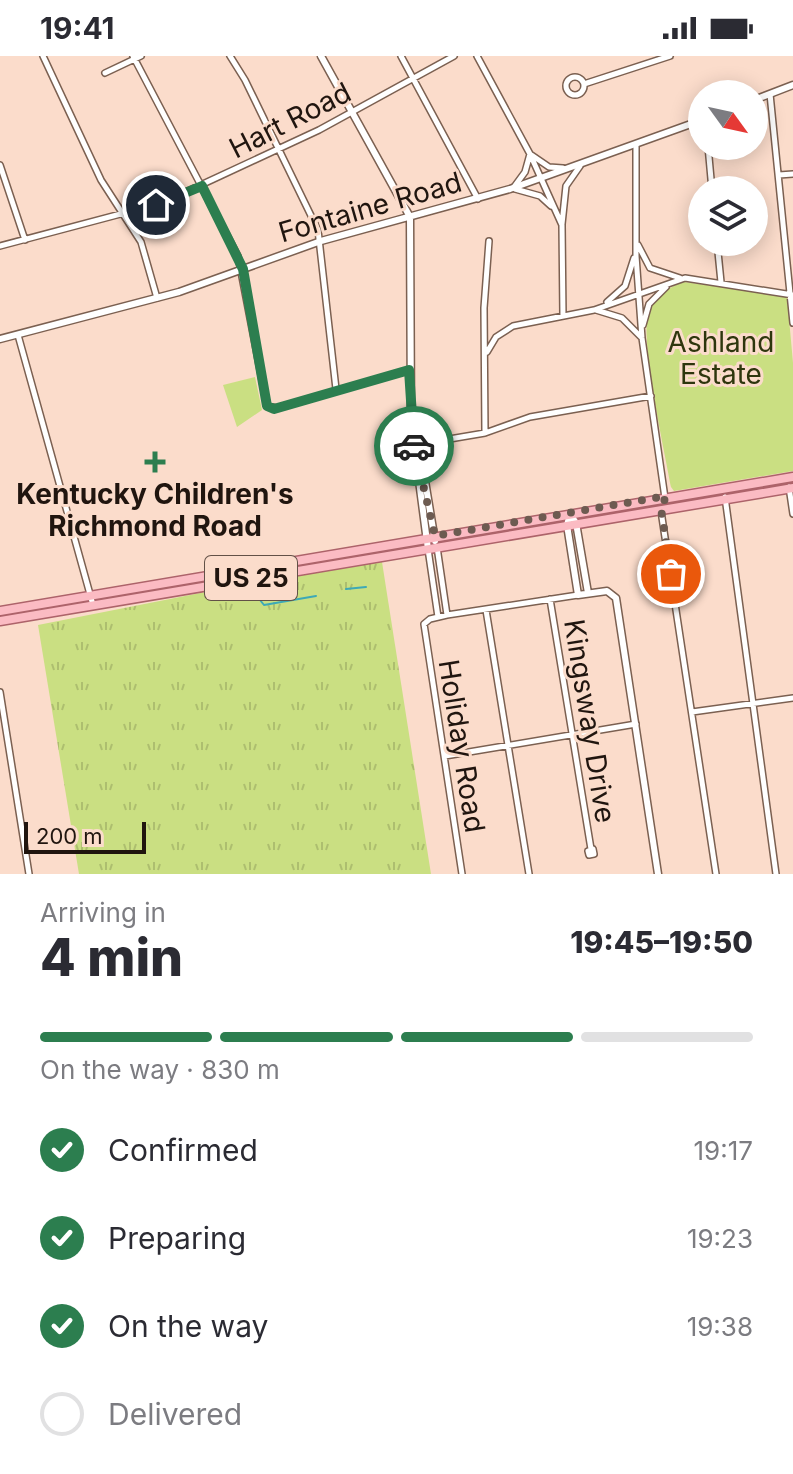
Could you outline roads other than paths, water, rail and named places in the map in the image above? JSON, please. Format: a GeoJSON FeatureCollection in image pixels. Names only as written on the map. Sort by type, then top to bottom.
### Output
{"type":"FeatureCollection","features":[{"type":"Feature","properties":{"kind":"main road"},"geometry":{"type":"LineString","coordinates":[[431,542],[472,530],[790,477]]}},
{"type":"Feature","properties":{"kind":"main road","name":"US 25"},"geometry":{"type":"LineString","coordinates":[[0,621],[91,600],[431,542],[572,524],[791,489]]}},
{"type":"Feature","properties":{"kind":"main road","name":"US 25"},"geometry":{"type":"LineString","coordinates":[[0,611],[379,557],[431,542]]}},
{"type":"Feature","properties":{"kind":"street"},"geometry":{"type":"LineString","coordinates":[[43,56],[101,180],[141,242],[157,298]]}},
{"type":"Feature","properties":{"kind":"street"},"geometry":{"type":"LineString","coordinates":[[230,56],[279,150],[321,241],[336,389]]}},
{"type":"Feature","properties":{"kind":"street"},"geometry":{"type":"LineString","coordinates":[[321,56],[410,217],[409,370],[417,463],[415,477],[447,615]]}},
{"type":"Feature","properties":{"kind":"street"},"geometry":{"type":"LineString","coordinates":[[401,56],[478,199]]}},
{"type":"Feature","properties":{"kind":"street","name":"Hart Road"},"geometry":{"type":"LineString","coordinates":[[0,246],[156,205],[202,186],[279,150],[454,56]]}},
{"type":"Feature","properties":{"kind":"street"},"geometry":{"type":"LineString","coordinates":[[477,56],[530,154],[562,225]]}},
{"type":"Feature","properties":{"kind":"street"},"geometry":{"type":"LineString","coordinates":[[584,84],[670,56]]}},
{"type":"Feature","properties":{"kind":"street"},"geometry":{"type":"LineString","coordinates":[[105,73],[136,57],[243,269],[270,408],[409,370]]}},
{"type":"Feature","properties":{"kind":"street"},"geometry":{"type":"LineString","coordinates":[[793,85],[770,94],[793,323]]}},
{"type":"Feature","properties":{"kind":"street","name":"Fontaine Road"},"geometry":{"type":"LineString","coordinates":[[0,339],[157,298],[321,241],[478,199],[580,166],[688,125]]}},
{"type":"Feature","properties":{"kind":"street"},"geometry":{"type":"LineString","coordinates":[[636,145],[636,241],[642,338],[666,496],[661,509],[716,874]]}},
{"type":"Feature","properties":{"kind":"street"},"geometry":{"type":"LineString","coordinates":[[530,154],[549,167],[580,166]]}},
{"type":"Feature","properties":{"kind":"street"},"geometry":{"type":"LineString","coordinates":[[510,189],[523,176],[530,154]]}},
{"type":"Feature","properties":{"kind":"street"},"geometry":{"type":"LineString","coordinates":[[0,165],[25,240]]}},
{"type":"Feature","properties":{"kind":"street"},"geometry":{"type":"LineString","coordinates":[[563,316],[562,225],[566,186],[580,166]]}},
{"type":"Feature","properties":{"kind":"street"},"geometry":{"type":"LineString","coordinates":[[779,175],[793,174]]}},
{"type":"Feature","properties":{"kind":"street"},"geometry":{"type":"LineString","coordinates":[[510,189],[540,196],[562,225]]}},
{"type":"Feature","properties":{"kind":"street"},"geometry":{"type":"LineString","coordinates":[[485,433],[489,241]]}},
{"type":"Feature","properties":{"kind":"street"},"geometry":{"type":"LineString","coordinates":[[636,241],[651,269],[685,278],[792,295]]}},
{"type":"Feature","properties":{"kind":"street"},"geometry":{"type":"LineString","coordinates":[[594,310],[616,297],[625,286],[636,241]]}},
{"type":"Feature","properties":{"kind":"street"},"geometry":{"type":"LineString","coordinates":[[718,256],[721,282]]}},
{"type":"Feature","properties":{"kind":"street"},"geometry":{"type":"LineString","coordinates":[[487,352],[501,333],[516,325],[594,310],[685,278]]}},
{"type":"Feature","properties":{"kind":"street"},"geometry":{"type":"LineString","coordinates":[[642,338],[649,304],[673,282]]}},
{"type":"Feature","properties":{"kind":"street"},"geometry":{"type":"LineString","coordinates":[[594,310],[622,318],[642,338]]}},
{"type":"Feature","properties":{"kind":"street"},"geometry":{"type":"LineString","coordinates":[[486,331],[501,333]]}},
{"type":"Feature","properties":{"kind":"street"},"geometry":{"type":"LineString","coordinates":[[18,335],[91,600]]}},
{"type":"Feature","properties":{"kind":"street"},"geometry":{"type":"LineString","coordinates":[[414,445],[485,433],[530,417],[651,396]]}},
{"type":"Feature","properties":{"kind":"street"},"geometry":{"type":"LineString","coordinates":[[417,463],[424,475],[438,617],[588,593],[610,591],[616,598],[658,874]]}},
{"type":"Feature","properties":{"kind":"street"},"geometry":{"type":"LineString","coordinates":[[790,477],[793,514]]}},
{"type":"Feature","properties":{"kind":"street"},"geometry":{"type":"LineString","coordinates":[[723,488],[776,874]]}},
{"type":"Feature","properties":{"kind":"street"},"geometry":{"type":"LineString","coordinates":[[570,514],[588,593]]}},
{"type":"Feature","properties":{"kind":"street"},"geometry":{"type":"LineString","coordinates":[[572,524],[578,595]]}},
{"type":"Feature","properties":{"kind":"street","name":"Kingsway Drive"},"geometry":{"type":"LineString","coordinates":[[550,599],[591,849]]}},
{"type":"Feature","properties":{"kind":"street"},"geometry":{"type":"LineString","coordinates":[[486,610],[529,874]]}},
{"type":"Feature","properties":{"kind":"street","name":"Holiday Road"},"geometry":{"type":"LineString","coordinates":[[438,617],[424,624],[462,874]]}},
{"type":"Feature","properties":{"kind":"street"},"geometry":{"type":"LineString","coordinates":[[0,692],[29,874]]}},
{"type":"Feature","properties":{"kind":"street"},"geometry":{"type":"LineString","coordinates":[[692,712],[793,698]]}},
{"type":"Feature","properties":{"kind":"street"},"geometry":{"type":"LineString","coordinates":[[445,756],[636,724]]}},
{"type":"Feature","properties":{"kind":"waterway"},"geometry":{"type":"LineString","coordinates":[[346,589],[366,587]]}},
{"type":"Feature","properties":{"kind":"waterway"},"geometry":{"type":"LineString","coordinates":[[252,590],[264,605],[316,596]]}},
{"type":"Feature","properties":{"kind":"place","name":"Kentucky Children's Richmond Road"},"geometry":{"type":"Point","coordinates":[155,462]}},
{"type":"Feature","properties":{"kind":"park label","name":"Ashland Estate"},"geometry":{"type":"Point","coordinates":[721,358]}}]}
